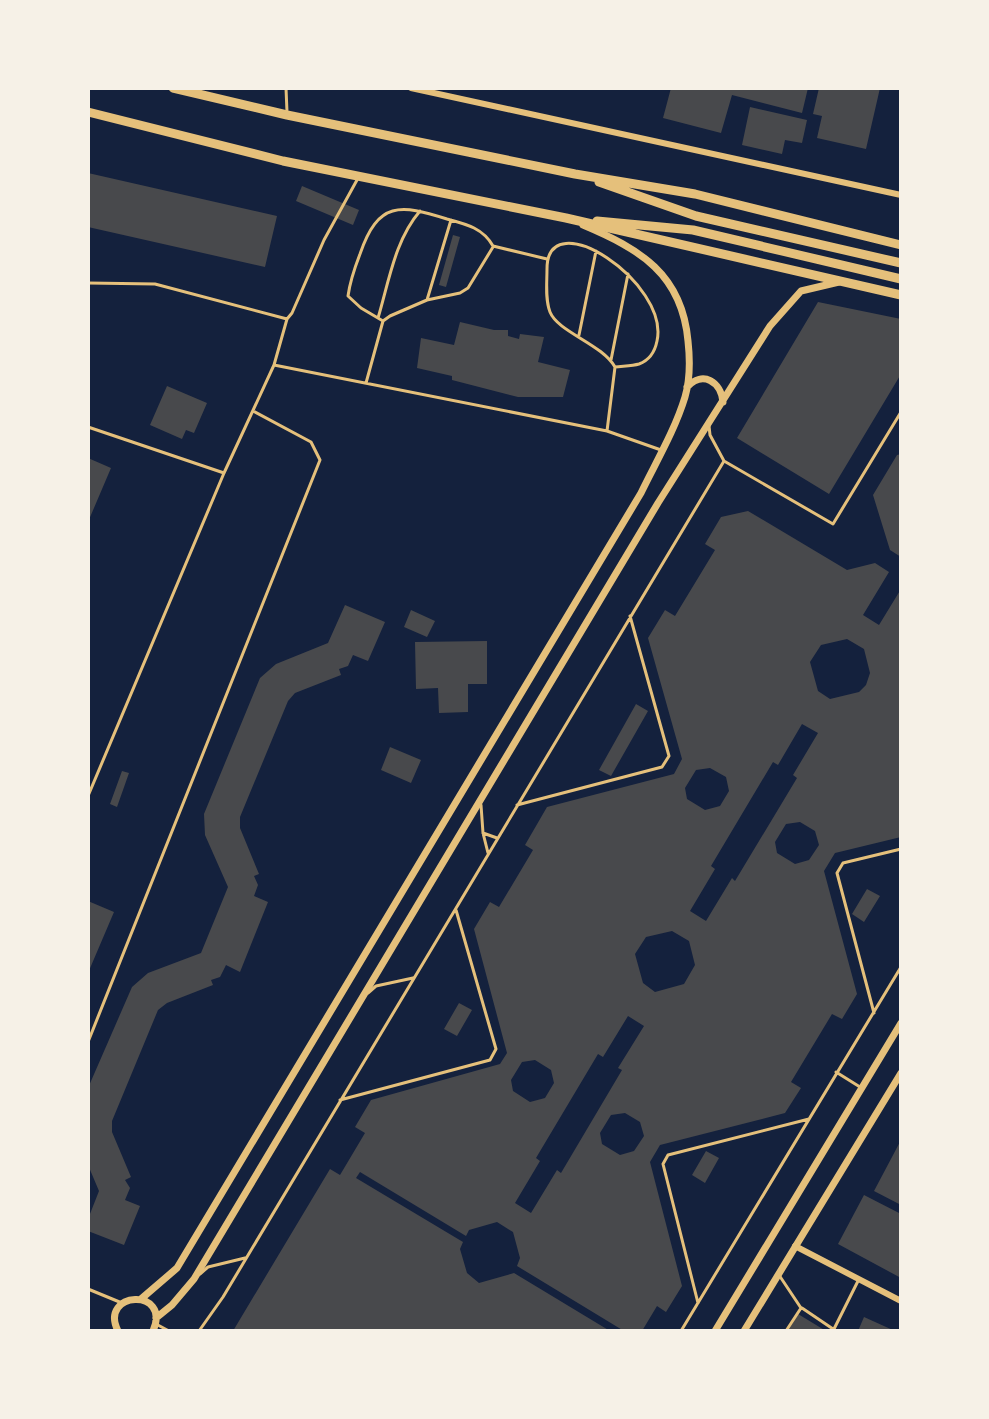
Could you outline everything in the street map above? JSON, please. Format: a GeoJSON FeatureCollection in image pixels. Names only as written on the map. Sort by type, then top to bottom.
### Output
{"type":"FeatureCollection","features":[{"type":"Feature","properties":{"kind":"main road"},"geometry":{"type":"LineString","coordinates":[[173,88],[287,115],[575,174],[695,194],[901,245]]}},
{"type":"Feature","properties":{"kind":"main road"},"geometry":{"type":"LineString","coordinates":[[88,112],[283,161],[566,218],[901,295]]}},
{"type":"Feature","properties":{"kind":"main road"},"geometry":{"type":"LineString","coordinates":[[575,174],[696,216],[901,263]]}},
{"type":"Feature","properties":{"kind":"main road"},"geometry":{"type":"LineString","coordinates":[[566,218],[693,230],[901,279]]}},
{"type":"Feature","properties":{"kind":"street"},"geometry":{"type":"LineString","coordinates":[[411,88],[901,195]]}},
{"type":"Feature","properties":{"kind":"street"},"geometry":{"type":"LineString","coordinates":[[141,1299],[177,1268],[641,493],[677,417],[686,389],[689,357],[684,312],[662,272],[638,252],[566,218]]}},
{"type":"Feature","properties":{"kind":"street"},"geometry":{"type":"LineString","coordinates":[[155,1324],[194,1279],[658,503],[770,326],[801,291],[839,282]]}},
{"type":"Feature","properties":{"kind":"street"},"geometry":{"type":"LineString","coordinates":[[686,389],[692,381],[702,378],[712,380],[719,387],[723,402]]}},
{"type":"Feature","properties":{"kind":"street"},"geometry":{"type":"LineString","coordinates":[[715,1331],[901,1023]]}},
{"type":"Feature","properties":{"kind":"street"},"geometry":{"type":"LineString","coordinates":[[744,1331],[901,1073]]}},
{"type":"Feature","properties":{"kind":"street"},"geometry":{"type":"LineString","coordinates":[[795,1246],[901,1301]]}},
{"type":"Feature","properties":{"kind":"street"},"geometry":{"type":"LineString","coordinates":[[107,1331],[122,1303],[129,1299],[141,1299],[152,1306],[155,1324]]}},
{"type":"Feature","properties":{"kind":"street"},"geometry":{"type":"LineString","coordinates":[[114,1318],[118,1331]]}},
{"type":"Feature","properties":{"kind":"lane"},"geometry":{"type":"LineString","coordinates":[[286,88],[287,115]]}},
{"type":"Feature","properties":{"kind":"lane"},"geometry":{"type":"LineString","coordinates":[[88,796],[224,473],[274,365],[287,319],[324,240],[359,176]]}},
{"type":"Feature","properties":{"kind":"lane"},"geometry":{"type":"LineString","coordinates":[[383,321],[348,296],[367,232],[388,212],[400,208],[451,220],[476,228],[488,236],[493,246],[547,259]]}},
{"type":"Feature","properties":{"kind":"lane"},"geometry":{"type":"LineString","coordinates":[[378,318],[399,246],[408,225],[420,211]]}},
{"type":"Feature","properties":{"kind":"lane"},"geometry":{"type":"LineString","coordinates":[[427,300],[451,220]]}},
{"type":"Feature","properties":{"kind":"lane"},"geometry":{"type":"LineString","coordinates":[[607,431],[615,367],[579,335],[561,326],[549,312],[547,259],[551,249],[560,244],[569,243],[596,251],[628,274],[653,305],[658,337],[655,351],[640,364],[615,367]]}},
{"type":"Feature","properties":{"kind":"lane"},"geometry":{"type":"LineString","coordinates":[[366,383],[383,321],[427,300],[460,293],[468,288],[493,246]]}},
{"type":"Feature","properties":{"kind":"lane"},"geometry":{"type":"LineString","coordinates":[[579,335],[596,251]]}},
{"type":"Feature","properties":{"kind":"lane"},"geometry":{"type":"LineString","coordinates":[[611,361],[628,274]]}},
{"type":"Feature","properties":{"kind":"lane"},"geometry":{"type":"LineString","coordinates":[[88,283],[155,284],[287,319]]}},
{"type":"Feature","properties":{"kind":"lane"},"geometry":{"type":"LineString","coordinates":[[274,365],[607,431],[662,450]]}},
{"type":"Feature","properties":{"kind":"lane"},"geometry":{"type":"LineString","coordinates":[[88,1042],[320,460],[311,442],[253,411]]}},
{"type":"Feature","properties":{"kind":"lane"},"geometry":{"type":"LineString","coordinates":[[709,426],[710,435],[724,461],[833,524],[901,412]]}},
{"type":"Feature","properties":{"kind":"lane"},"geometry":{"type":"LineString","coordinates":[[88,427],[224,473]]}},
{"type":"Feature","properties":{"kind":"lane"},"geometry":{"type":"LineString","coordinates":[[199,1331],[724,461]]}},
{"type":"Feature","properties":{"kind":"lane"},"geometry":{"type":"LineString","coordinates":[[517,805],[662,767],[669,756],[630,615]]}},
{"type":"Feature","properties":{"kind":"lane"},"geometry":{"type":"LineString","coordinates":[[481,799],[488,853]]}},
{"type":"Feature","properties":{"kind":"lane"},"geometry":{"type":"LineString","coordinates":[[483,833],[497,838]]}},
{"type":"Feature","properties":{"kind":"lane"},"geometry":{"type":"LineString","coordinates":[[874,1013],[837,873],[843,863],[901,849]]}},
{"type":"Feature","properties":{"kind":"lane"},"geometry":{"type":"LineString","coordinates":[[340,1100],[490,1060],[496,1049],[456,908]]}},
{"type":"Feature","properties":{"kind":"lane"},"geometry":{"type":"LineString","coordinates":[[681,1331],[901,967]]}},
{"type":"Feature","properties":{"kind":"lane"},"geometry":{"type":"LineString","coordinates":[[362,998],[376,986],[414,978]]}},
{"type":"Feature","properties":{"kind":"lane"},"geometry":{"type":"LineString","coordinates":[[836,1072],[862,1088]]}},
{"type":"Feature","properties":{"kind":"lane"},"geometry":{"type":"LineString","coordinates":[[698,1303],[663,1164],[668,1155],[809,1119]]}},
{"type":"Feature","properties":{"kind":"lane"},"geometry":{"type":"LineString","coordinates":[[194,1279],[208,1267],[246,1257]]}},
{"type":"Feature","properties":{"kind":"lane"},"geometry":{"type":"LineString","coordinates":[[779,1275],[801,1308],[834,1331],[859,1280]]}},
{"type":"Feature","properties":{"kind":"lane"},"geometry":{"type":"LineString","coordinates":[[88,1289],[122,1303]]}},
{"type":"Feature","properties":{"kind":"lane"},"geometry":{"type":"LineString","coordinates":[[786,1331],[801,1308]]}},
{"type":"Feature","properties":{"kind":"lane"},"geometry":{"type":"LineString","coordinates":[[155,1324],[169,1331]]}},
{"type":"Feature","properties":{"kind":"building"},"geometry":{"type":"Polygon","coordinates":[[[671,88],[808,88],[802,113],[732,95],[721,133],[663,118],[671,88]]]}},
{"type":"Feature","properties":{"kind":"building"},"geometry":{"type":"Polygon","coordinates":[[[819,88],[880,88],[866,149],[817,138],[822,116],[813,114],[819,88]]]}},
{"type":"Feature","properties":{"kind":"building"},"geometry":{"type":"Polygon","coordinates":[[[750,107],[807,120],[802,143],[785,140],[782,154],[742,145],[750,107]]]}},
{"type":"Feature","properties":{"kind":"building"},"geometry":{"type":"Polygon","coordinates":[[[88,173],[277,216],[265,267],[88,227],[88,173]]]}},
{"type":"Feature","properties":{"kind":"building"},"geometry":{"type":"Polygon","coordinates":[[[302,186],[359,210],[353,225],[296,201],[302,186]]]}},
{"type":"Feature","properties":{"kind":"building"},"geometry":{"type":"Polygon","coordinates":[[[453,235],[460,237],[446,287],[439,285],[453,235]]]}},
{"type":"Feature","properties":{"kind":"building"},"geometry":{"type":"Polygon","coordinates":[[[818,302],[901,319],[901,374],[829,494],[737,438],[818,302]]]}},
{"type":"Feature","properties":{"kind":"building"},"geometry":{"type":"Polygon","coordinates":[[[460,322],[508,330],[508,336],[519,339],[520,334],[544,337],[538,362],[570,370],[563,397],[518,397],[417,368],[421,338],[454,345],[460,322]]]}},
{"type":"Feature","properties":{"kind":"building"},"geometry":{"type":"Polygon","coordinates":[[[167,386],[207,403],[194,433],[186,430],[182,439],[150,425],[167,386]]]}},
{"type":"Feature","properties":{"kind":"building"},"geometry":{"type":"Polygon","coordinates":[[[901,454],[901,557],[890,550],[873,495],[897,455],[901,454]]]}},
{"type":"Feature","properties":{"kind":"building"},"geometry":{"type":"Polygon","coordinates":[[[88,458],[111,468],[88,522],[88,458]]]}},
{"type":"Feature","properties":{"kind":"building"},"geometry":{"type":"Polygon","coordinates":[[[748,511],[847,570],[875,563],[889,572],[863,615],[879,625],[901,589],[901,837],[835,853],[824,871],[857,994],[842,1019],[832,1014],[791,1082],[801,1088],[785,1113],[660,1145],[650,1162],[682,1286],[666,1312],[657,1306],[642,1331],[624,1331],[517,1266],[520,1258],[513,1232],[497,1222],[469,1230],[466,1236],[360,1172],[356,1178],[463,1242],[460,1249],[467,1273],[479,1283],[514,1273],[610,1331],[233,1331],[330,1169],[340,1175],[343,1170],[365,1133],[355,1127],[371,1100],[500,1064],[507,1053],[474,929],[490,902],[499,907],[533,850],[525,845],[547,807],[674,774],[682,759],[648,638],[665,610],[675,616],[715,550],[705,544],[721,517],[748,511]],[[847,639],[821,645],[810,662],[818,691],[830,699],[859,692],[866,685],[870,673],[864,649],[847,639]],[[802,724],[778,765],[773,762],[711,866],[715,869],[690,911],[706,921],[732,878],[735,881],[797,778],[793,775],[818,733],[802,724]],[[710,768],[696,770],[685,788],[687,799],[705,810],[720,806],[729,791],[726,777],[710,768]],[[800,822],[786,824],[775,842],[777,853],[795,864],[809,860],[819,845],[815,831],[800,822]],[[672,931],[646,937],[635,954],[643,983],[655,992],[684,984],[695,965],[689,941],[672,931]],[[628,1016],[603,1057],[598,1054],[536,1158],[540,1161],[515,1203],[531,1213],[557,1170],[561,1173],[622,1070],[618,1068],[644,1026],[628,1016]],[[535,1060],[522,1062],[511,1080],[513,1091],[530,1102],[545,1098],[554,1083],[551,1070],[535,1060]],[[625,1113],[611,1115],[600,1133],[602,1144],[620,1155],[634,1151],[644,1136],[640,1122],[625,1113]]]}},
{"type":"Feature","properties":{"kind":"building"},"geometry":{"type":"Polygon","coordinates":[[[345,605],[385,622],[368,661],[353,655],[348,666],[339,669],[341,675],[295,693],[288,701],[240,817],[240,828],[259,874],[254,876],[258,885],[254,896],[268,902],[240,972],[226,965],[220,977],[211,980],[213,985],[167,1003],[158,1010],[112,1121],[112,1132],[131,1177],[125,1180],[130,1188],[125,1200],[140,1206],[124,1245],[88,1231],[88,1219],[99,1191],[88,1165],[88,1088],[132,987],[148,973],[201,953],[228,887],[205,835],[204,814],[260,678],[276,664],[328,643],[345,605]]]}},
{"type":"Feature","properties":{"kind":"building"},"geometry":{"type":"Polygon","coordinates":[[[411,610],[435,621],[427,637],[404,627],[411,610]]]}},
{"type":"Feature","properties":{"kind":"building"},"geometry":{"type":"Polygon","coordinates":[[[487,641],[487,684],[468,684],[468,712],[439,713],[438,688],[416,689],[415,642],[487,641]]]}},
{"type":"Feature","properties":{"kind":"building"},"geometry":{"type":"Polygon","coordinates":[[[636,704],[648,711],[611,776],[599,770],[636,704]]]}},
{"type":"Feature","properties":{"kind":"building"},"geometry":{"type":"Polygon","coordinates":[[[390,747],[421,760],[411,783],[381,770],[390,747]]]}},
{"type":"Feature","properties":{"kind":"building"},"geometry":{"type":"Polygon","coordinates":[[[122,771],[129,773],[117,807],[110,804],[122,771]]]}},
{"type":"Feature","properties":{"kind":"building"},"geometry":{"type":"Polygon","coordinates":[[[867,889],[880,896],[864,922],[852,914],[867,889]]]}},
{"type":"Feature","properties":{"kind":"building"},"geometry":{"type":"Polygon","coordinates":[[[88,901],[114,912],[88,973],[88,901]]]}},
{"type":"Feature","properties":{"kind":"building"},"geometry":{"type":"Polygon","coordinates":[[[459,1003],[472,1010],[457,1036],[444,1029],[459,1003]]]}},
{"type":"Feature","properties":{"kind":"building"},"geometry":{"type":"Polygon","coordinates":[[[901,1140],[901,1205],[874,1191],[901,1140]]]}},
{"type":"Feature","properties":{"kind":"building"},"geometry":{"type":"Polygon","coordinates":[[[706,1151],[719,1158],[705,1183],[692,1175],[706,1151]]]}},
{"type":"Feature","properties":{"kind":"building"},"geometry":{"type":"Polygon","coordinates":[[[864,1195],[901,1214],[901,1278],[838,1244],[864,1195]]]}},
{"type":"Feature","properties":{"kind":"building"},"geometry":{"type":"Polygon","coordinates":[[[798,1314],[826,1331],[788,1331],[798,1314]]]}},
{"type":"Feature","properties":{"kind":"building"},"geometry":{"type":"Polygon","coordinates":[[[864,1317],[895,1331],[858,1331],[864,1317]]]}}]}
